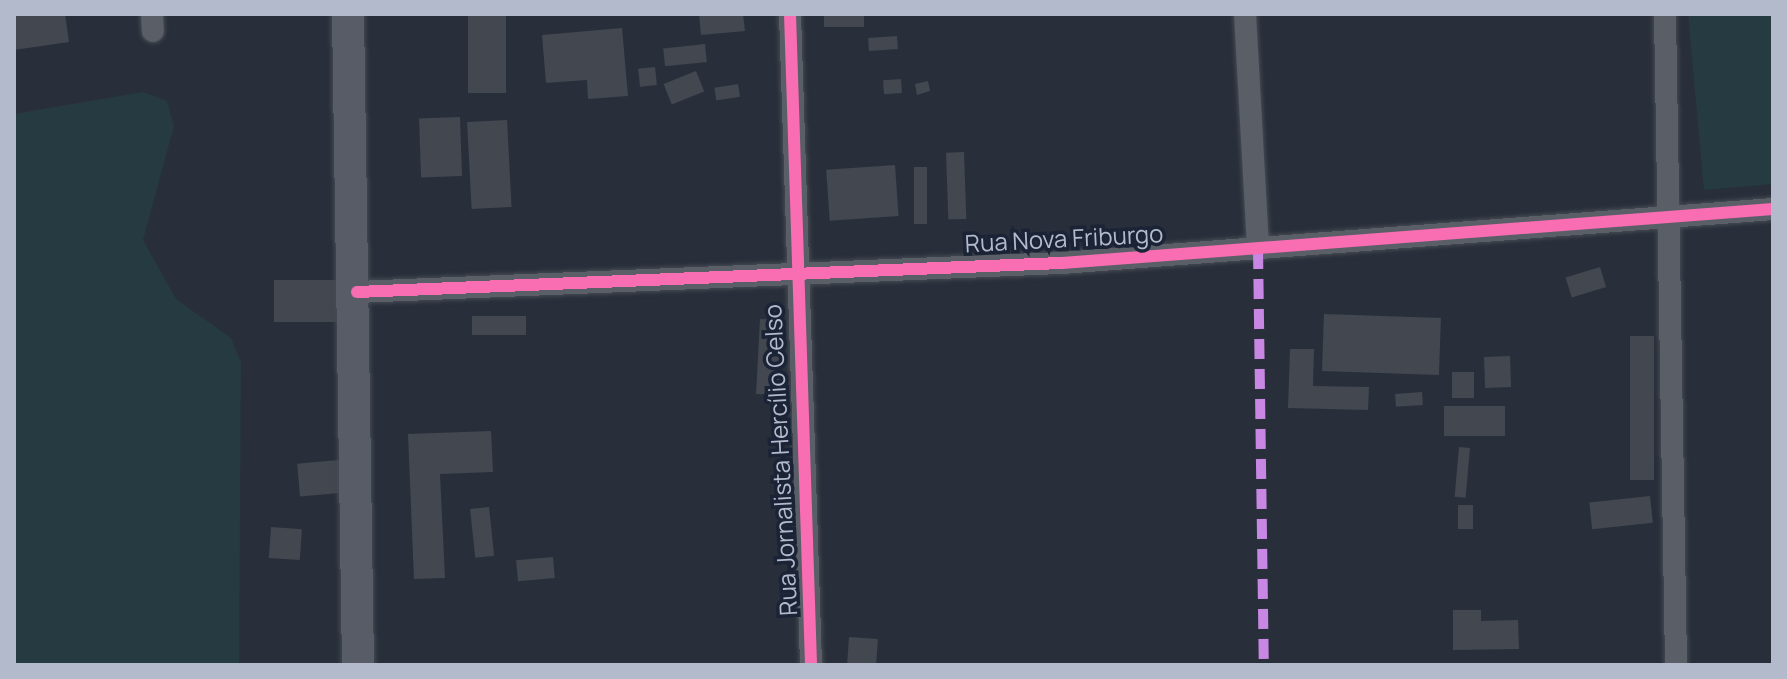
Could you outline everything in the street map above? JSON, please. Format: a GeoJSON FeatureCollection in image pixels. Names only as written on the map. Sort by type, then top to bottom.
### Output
{"type":"FeatureCollection","features":[{"type":"Feature","properties":{"kind":"main road"},"geometry":{"type":"LineString","coordinates":[[348,14],[357,292],[358,665]]}},
{"type":"Feature","properties":{"kind":"street","name":"Rua Jornalista Hercílio Celso"},"geometry":{"type":"LineString","coordinates":[[790,14],[793,272],[811,665]]}},
{"type":"Feature","properties":{"kind":"street"},"geometry":{"type":"LineString","coordinates":[[1245,14],[1258,249]]}},
{"type":"Feature","properties":{"kind":"street"},"geometry":{"type":"LineString","coordinates":[[1665,14],[1673,211],[1676,665]]}},
{"type":"Feature","properties":{"kind":"street","name":"Rua Nova Friburgo"},"geometry":{"type":"LineString","coordinates":[[357,292],[1258,249],[1673,211],[1773,209]]}},
{"type":"Feature","properties":{"kind":"shaded area"},"geometry":{"type":"Polygon","coordinates":[[[1688,14],[1773,14],[1773,184],[1704,190],[1688,14]]]}},
{"type":"Feature","properties":{"kind":"shaded area"},"geometry":{"type":"Polygon","coordinates":[[[143,92],[167,101],[174,126],[143,240],[176,299],[231,338],[241,362],[239,665],[14,665],[14,114],[143,92]]]}},
{"type":"Feature","properties":{"kind":"building"},"geometry":{"type":"Polygon","coordinates":[[[14,14],[65,14],[69,42],[14,50],[14,14]]]}},
{"type":"Feature","properties":{"kind":"building"},"geometry":{"type":"Polygon","coordinates":[[[468,14],[506,14],[506,93],[468,93],[468,14]]]}},
{"type":"Feature","properties":{"kind":"building"},"geometry":{"type":"Polygon","coordinates":[[[699,14],[743,14],[745,31],[701,35],[699,14]]]}},
{"type":"Feature","properties":{"kind":"building"},"geometry":{"type":"Polygon","coordinates":[[[824,14],[864,14],[864,27],[824,27],[824,14]]]}},
{"type":"Feature","properties":{"kind":"building"},"geometry":{"type":"Polygon","coordinates":[[[622,28],[628,96],[588,99],[587,80],[546,83],[542,35],[622,28]]]}},
{"type":"Feature","properties":{"kind":"building"},"geometry":{"type":"Polygon","coordinates":[[[897,36],[898,49],[869,51],[868,38],[897,36]]]}},
{"type":"Feature","properties":{"kind":"building"},"geometry":{"type":"Polygon","coordinates":[[[705,44],[707,62],[665,66],[663,48],[705,44]]]}},
{"type":"Feature","properties":{"kind":"building"},"geometry":{"type":"Polygon","coordinates":[[[655,67],[657,85],[640,87],[638,69],[655,67]]]}},
{"type":"Feature","properties":{"kind":"building"},"geometry":{"type":"Polygon","coordinates":[[[696,71],[704,91],[672,105],[664,84],[696,71]]]}},
{"type":"Feature","properties":{"kind":"building"},"geometry":{"type":"Polygon","coordinates":[[[901,79],[902,93],[884,94],[883,80],[901,79]]]}},
{"type":"Feature","properties":{"kind":"building"},"geometry":{"type":"Polygon","coordinates":[[[928,81],[930,91],[917,95],[915,84],[928,81]]]}},
{"type":"Feature","properties":{"kind":"building"},"geometry":{"type":"Polygon","coordinates":[[[738,84],[740,97],[716,101],[714,88],[738,84]]]}},
{"type":"Feature","properties":{"kind":"building"},"geometry":{"type":"Polygon","coordinates":[[[460,117],[462,176],[421,177],[419,118],[460,117]]]}},
{"type":"Feature","properties":{"kind":"building"},"geometry":{"type":"Polygon","coordinates":[[[507,120],[512,207],[472,209],[467,122],[507,120]]]}},
{"type":"Feature","properties":{"kind":"building"},"geometry":{"type":"Polygon","coordinates":[[[964,152],[966,219],[948,220],[946,153],[964,152]]]}},
{"type":"Feature","properties":{"kind":"building"},"geometry":{"type":"Polygon","coordinates":[[[895,165],[899,216],[830,221],[826,170],[895,165]]]}},
{"type":"Feature","properties":{"kind":"building"},"geometry":{"type":"Polygon","coordinates":[[[914,167],[927,167],[927,224],[914,224],[914,167]]]}},
{"type":"Feature","properties":{"kind":"building"},"geometry":{"type":"Polygon","coordinates":[[[1600,267],[1606,287],[1572,298],[1566,278],[1600,267]]]}},
{"type":"Feature","properties":{"kind":"building"},"geometry":{"type":"Polygon","coordinates":[[[274,280],[338,280],[338,322],[274,322],[274,280]]]}},
{"type":"Feature","properties":{"kind":"building"},"geometry":{"type":"Polygon","coordinates":[[[1324,314],[1441,318],[1439,375],[1322,371],[1324,314]]]}},
{"type":"Feature","properties":{"kind":"building"},"geometry":{"type":"Polygon","coordinates":[[[472,316],[526,316],[526,335],[472,335],[472,316]]]}},
{"type":"Feature","properties":{"kind":"building"},"geometry":{"type":"Polygon","coordinates":[[[760,319],[782,320],[778,395],[756,394],[760,319]]]}},
{"type":"Feature","properties":{"kind":"building"},"geometry":{"type":"Polygon","coordinates":[[[1630,336],[1654,336],[1654,480],[1630,480],[1630,336]]]}},
{"type":"Feature","properties":{"kind":"building"},"geometry":{"type":"Polygon","coordinates":[[[1290,349],[1314,349],[1313,386],[1369,387],[1368,410],[1288,408],[1290,349]]]}},
{"type":"Feature","properties":{"kind":"building"},"geometry":{"type":"Polygon","coordinates":[[[1510,356],[1511,387],[1485,388],[1484,357],[1510,356]]]}},
{"type":"Feature","properties":{"kind":"building"},"geometry":{"type":"Polygon","coordinates":[[[1452,372],[1474,372],[1474,398],[1452,398],[1452,372]]]}},
{"type":"Feature","properties":{"kind":"building"},"geometry":{"type":"Polygon","coordinates":[[[1422,392],[1423,405],[1396,407],[1395,394],[1422,392]]]}},
{"type":"Feature","properties":{"kind":"building"},"geometry":{"type":"Polygon","coordinates":[[[1444,406],[1505,406],[1505,436],[1444,436],[1444,406]]]}},
{"type":"Feature","properties":{"kind":"building"},"geometry":{"type":"Polygon","coordinates":[[[491,431],[493,472],[440,474],[445,578],[414,579],[408,434],[491,431]]]}},
{"type":"Feature","properties":{"kind":"building"},"geometry":{"type":"Polygon","coordinates":[[[1459,447],[1470,448],[1466,498],[1455,497],[1459,447]]]}},
{"type":"Feature","properties":{"kind":"building"},"geometry":{"type":"Polygon","coordinates":[[[339,460],[342,493],[300,497],[297,464],[339,460]]]}},
{"type":"Feature","properties":{"kind":"building"},"geometry":{"type":"Polygon","coordinates":[[[1650,496],[1653,523],[1592,529],[1589,502],[1650,496]]]}},
{"type":"Feature","properties":{"kind":"building"},"geometry":{"type":"Polygon","coordinates":[[[1458,505],[1473,505],[1473,529],[1458,529],[1458,505]]]}},
{"type":"Feature","properties":{"kind":"building"},"geometry":{"type":"Polygon","coordinates":[[[489,507],[494,556],[475,558],[470,509],[489,507]]]}},
{"type":"Feature","properties":{"kind":"building"},"geometry":{"type":"Polygon","coordinates":[[[271,527],[302,529],[300,560],[269,558],[271,527]]]}},
{"type":"Feature","properties":{"kind":"building"},"geometry":{"type":"Polygon","coordinates":[[[553,557],[555,578],[518,581],[516,560],[553,557]]]}},
{"type":"Feature","properties":{"kind":"building"},"geometry":{"type":"Polygon","coordinates":[[[1453,610],[1481,610],[1481,621],[1518,620],[1519,649],[1453,650],[1453,610]]]}},
{"type":"Feature","properties":{"kind":"building"},"geometry":{"type":"Polygon","coordinates":[[[849,637],[878,639],[876,665],[847,665],[849,637]]]}},
{"type":"Feature","properties":{"kind":"marked path"},"geometry":{"type":"LineString","coordinates":[[1258,249],[1264,665]]}},
{"type":"Feature","properties":{"kind":"cycle path"},"geometry":{"type":"LineString","coordinates":[[790,14],[811,665]]}},
{"type":"Feature","properties":{"kind":"cycle path"},"geometry":{"type":"LineString","coordinates":[[357,292],[1062,263],[1773,209]]}}]}
